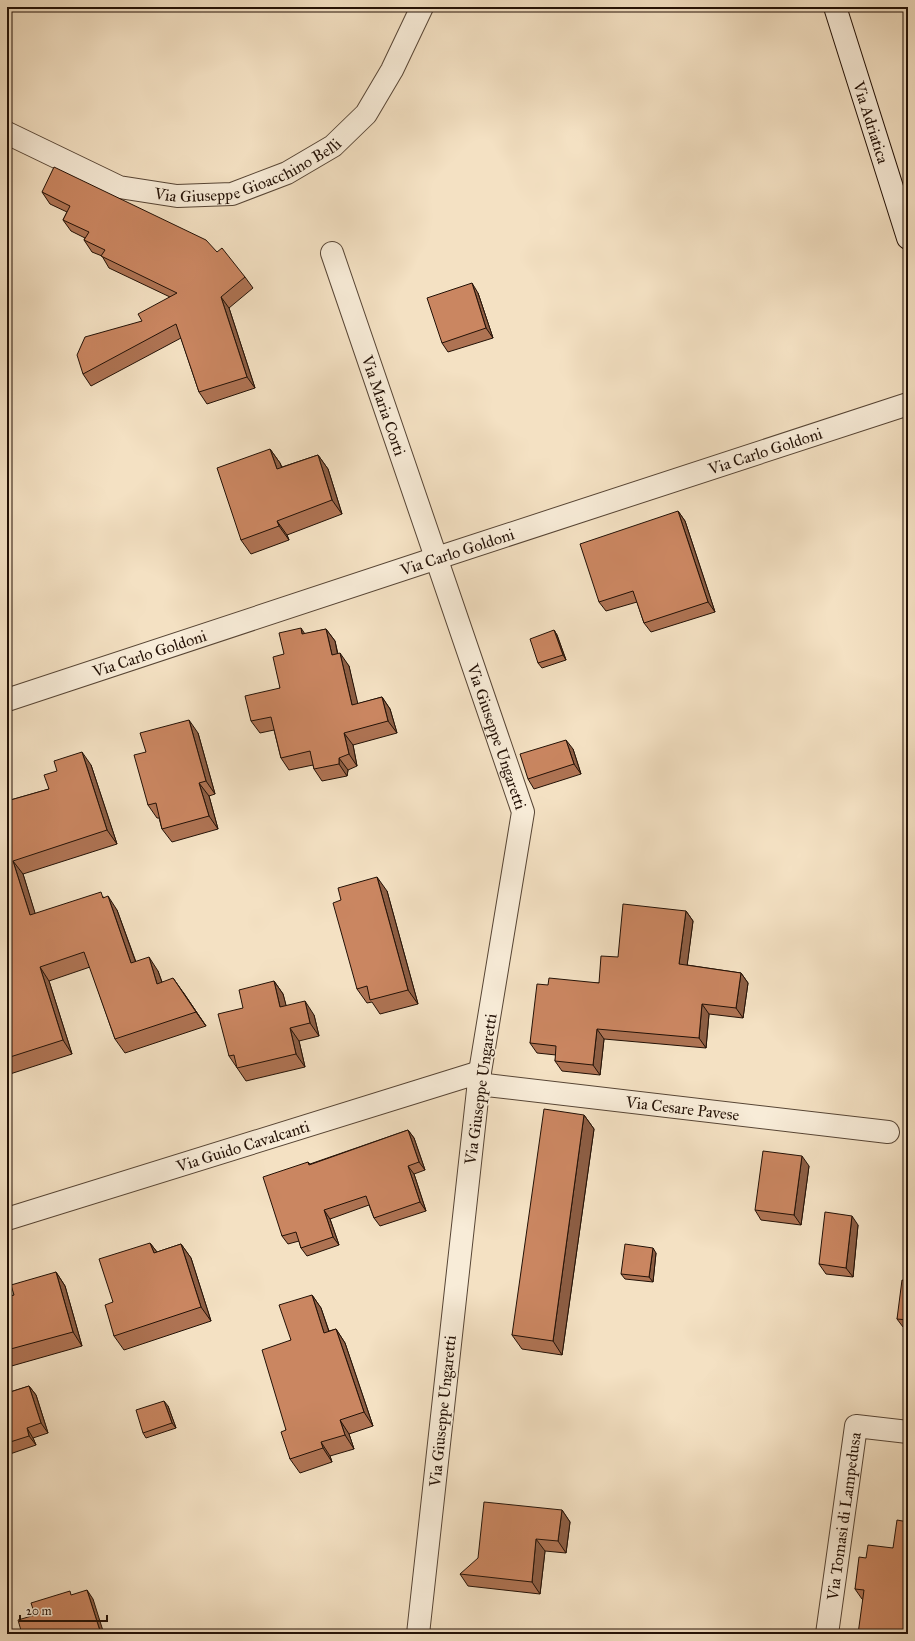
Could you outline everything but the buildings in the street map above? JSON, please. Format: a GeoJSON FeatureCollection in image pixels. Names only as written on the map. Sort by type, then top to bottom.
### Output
{"type":"FeatureCollection","features":[{"type":"Feature","properties":{"kind":"street","name":"Via Giuseppe Gioacchino Belli"},"geometry":{"type":"LineString","coordinates":[[7,133],[120,187],[177,196],[232,194],[287,173],[333,146],[366,114],[392,70],[422,7]]}},
{"type":"Feature","properties":{"kind":"street","name":"Via Adriatica"},"geometry":{"type":"LineString","coordinates":[[835,7],[908,238]]}},
{"type":"Feature","properties":{"kind":"street","name":"Via Maria Corti"},"geometry":{"type":"LineString","coordinates":[[332,253],[437,558]]}},
{"type":"Feature","properties":{"kind":"street","name":"Via Carlo Goldoni"},"geometry":{"type":"LineString","coordinates":[[7,700],[908,404]]}},
{"type":"Feature","properties":{"kind":"street","name":"Via Giuseppe Ungaretti"},"geometry":{"type":"LineString","coordinates":[[418,1634],[479,1078],[523,812],[437,558]]}},
{"type":"Feature","properties":{"kind":"street","name":"Via Cesare Pavese"},"geometry":{"type":"LineString","coordinates":[[479,1078],[888,1132]]}},
{"type":"Feature","properties":{"kind":"street","name":"Via Guido Cavalcanti"},"geometry":{"type":"LineString","coordinates":[[7,1219],[479,1078]]}},
{"type":"Feature","properties":{"kind":"street","name":"Via Tomasi di Lampedusa"},"geometry":{"type":"LineString","coordinates":[[827,1634],[856,1426],[908,1432]]}}]}
